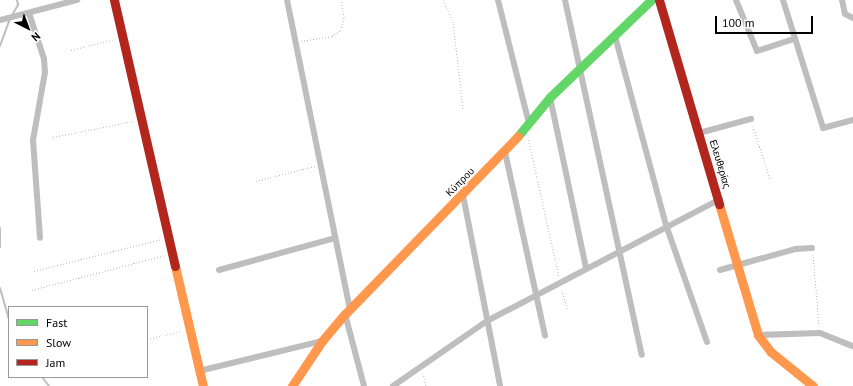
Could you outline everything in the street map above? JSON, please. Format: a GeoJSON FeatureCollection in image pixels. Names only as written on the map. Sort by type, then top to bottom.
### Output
{"type":"FeatureCollection","features":[{"type":"Feature","properties":{"kind":"street"},"geometry":{"type":"LineString","coordinates":[[2,20],[77,0]]}},
{"type":"Feature","properties":{"kind":"street"},"geometry":{"type":"LineString","coordinates":[[114,0],[203,386]]}},
{"type":"Feature","properties":{"kind":"street"},"geometry":{"type":"LineString","coordinates":[[287,0],[364,386]]}},
{"type":"Feature","properties":{"kind":"street"},"geometry":{"type":"LineString","coordinates":[[498,0],[527,125]]}},
{"type":"Feature","properties":{"kind":"street"},"geometry":{"type":"LineString","coordinates":[[565,0],[618,253],[642,355]]}},
{"type":"Feature","properties":{"kind":"street","name":"Κύπρου"},"geometry":{"type":"LineString","coordinates":[[292,386],[322,341],[348,311],[505,152],[550,98],[651,0]]}},
{"type":"Feature","properties":{"kind":"street","name":"Ελευθερίας"},"geometry":{"type":"LineString","coordinates":[[659,0],[740,265],[758,335],[771,352],[813,386]]}},
{"type":"Feature","properties":{"kind":"street"},"geometry":{"type":"LineString","coordinates":[[736,0],[757,52],[794,39]]}},
{"type":"Feature","properties":{"kind":"street"},"geometry":{"type":"LineString","coordinates":[[783,0],[823,128],[853,120]]}},
{"type":"Feature","properties":{"kind":"street"},"geometry":{"type":"LineString","coordinates":[[842,0],[845,14],[853,18]]}},
{"type":"Feature","properties":{"kind":"street"},"geometry":{"type":"LineString","coordinates":[[26,13],[44,59],[45,72],[33,140],[40,238]]}},
{"type":"Feature","properties":{"kind":"street"},"geometry":{"type":"LineString","coordinates":[[615,36],[666,226],[708,342]]}},
{"type":"Feature","properties":{"kind":"street"},"geometry":{"type":"LineString","coordinates":[[550,98],[586,268]]}},
{"type":"Feature","properties":{"kind":"street"},"geometry":{"type":"LineString","coordinates":[[699,133],[751,119]]}},
{"type":"Feature","properties":{"kind":"street"},"geometry":{"type":"LineString","coordinates":[[505,152],[545,336]]}},
{"type":"Feature","properties":{"kind":"street"},"geometry":{"type":"LineString","coordinates":[[463,195],[500,386]]}},
{"type":"Feature","properties":{"kind":"street"},"geometry":{"type":"LineString","coordinates":[[393,386],[422,368],[488,321],[536,294],[560,283],[720,199]]}},
{"type":"Feature","properties":{"kind":"street"},"geometry":{"type":"LineString","coordinates":[[219,270],[335,238]]}},
{"type":"Feature","properties":{"kind":"street"},"geometry":{"type":"LineString","coordinates":[[720,270],[796,249],[812,248]]}},
{"type":"Feature","properties":{"kind":"street"},"geometry":{"type":"LineString","coordinates":[[758,335],[820,333],[853,346]]}},
{"type":"Feature","properties":{"kind":"street"},"geometry":{"type":"LineString","coordinates":[[200,371],[322,341]]}},
{"type":"Feature","properties":{"kind":"path"},"geometry":{"type":"LineString","coordinates":[[295,39],[311,41],[332,36],[341,30],[344,18],[341,0]]}},
{"type":"Feature","properties":{"kind":"path"},"geometry":{"type":"LineString","coordinates":[[443,0],[453,21],[463,109]]}},
{"type":"Feature","properties":{"kind":"path"},"geometry":{"type":"LineString","coordinates":[[71,50],[123,37]]}},
{"type":"Feature","properties":{"kind":"path"},"geometry":{"type":"LineString","coordinates":[[53,137],[141,119]]}},
{"type":"Feature","properties":{"kind":"path"},"geometry":{"type":"LineString","coordinates":[[751,119],[770,179]]}},
{"type":"Feature","properties":{"kind":"path"},"geometry":{"type":"LineString","coordinates":[[527,125],[560,283],[567,308]]}},
{"type":"Feature","properties":{"kind":"path"},"geometry":{"type":"LineString","coordinates":[[256,180],[319,165]]}},
{"type":"Feature","properties":{"kind":"path"},"geometry":{"type":"LineString","coordinates":[[34,271],[168,237]]}},
{"type":"Feature","properties":{"kind":"path"},"geometry":{"type":"LineString","coordinates":[[812,248],[820,333]]}},
{"type":"Feature","properties":{"kind":"path"},"geometry":{"type":"LineString","coordinates":[[32,290],[172,254]]}},
{"type":"Feature","properties":{"kind":"path"},"geometry":{"type":"LineString","coordinates":[[148,339],[190,329]]}},
{"type":"Feature","properties":{"kind":"path"},"geometry":{"type":"LineString","coordinates":[[422,368],[426,386]]}},
{"type":"Feature","properties":{"kind":"waterway"},"geometry":{"type":"LineString","coordinates":[[12,15],[18,5],[17,0]]}},
{"type":"Feature","properties":{"kind":"waterway"},"geometry":{"type":"LineString","coordinates":[[0,46],[10,19]]}},
{"type":"Feature","properties":{"kind":"waterway"},"geometry":{"type":"LineString","coordinates":[[0,228],[0,247]]}},
{"type":"Feature","properties":{"kind":"waterway"},"geometry":{"type":"LineString","coordinates":[[0,288],[8,316]]}},
{"type":"Feature","properties":{"kind":"waterway"},"geometry":{"type":"LineString","coordinates":[[43,378],[49,386]]}},
{"type":"Feature","properties":{"kind":"traffic: fast"},"geometry":{"type":"LineString","coordinates":[[518,136],[550,97],[651,0]]}},
{"type":"Feature","properties":{"kind":"traffic: slow"},"geometry":{"type":"LineString","coordinates":[[292,386],[322,341],[345,314],[518,136]]}},
{"type":"Feature","properties":{"kind":"traffic: slow"},"geometry":{"type":"LineString","coordinates":[[719,204],[758,335],[771,352],[813,386]]}},
{"type":"Feature","properties":{"kind":"traffic: slow"},"geometry":{"type":"LineString","coordinates":[[175,266],[203,386]]}},
{"type":"Feature","properties":{"kind":"traffic: jam"},"geometry":{"type":"LineString","coordinates":[[114,0],[175,266]]}},
{"type":"Feature","properties":{"kind":"traffic: jam"},"geometry":{"type":"LineString","coordinates":[[659,0],[719,204]]}}]}
